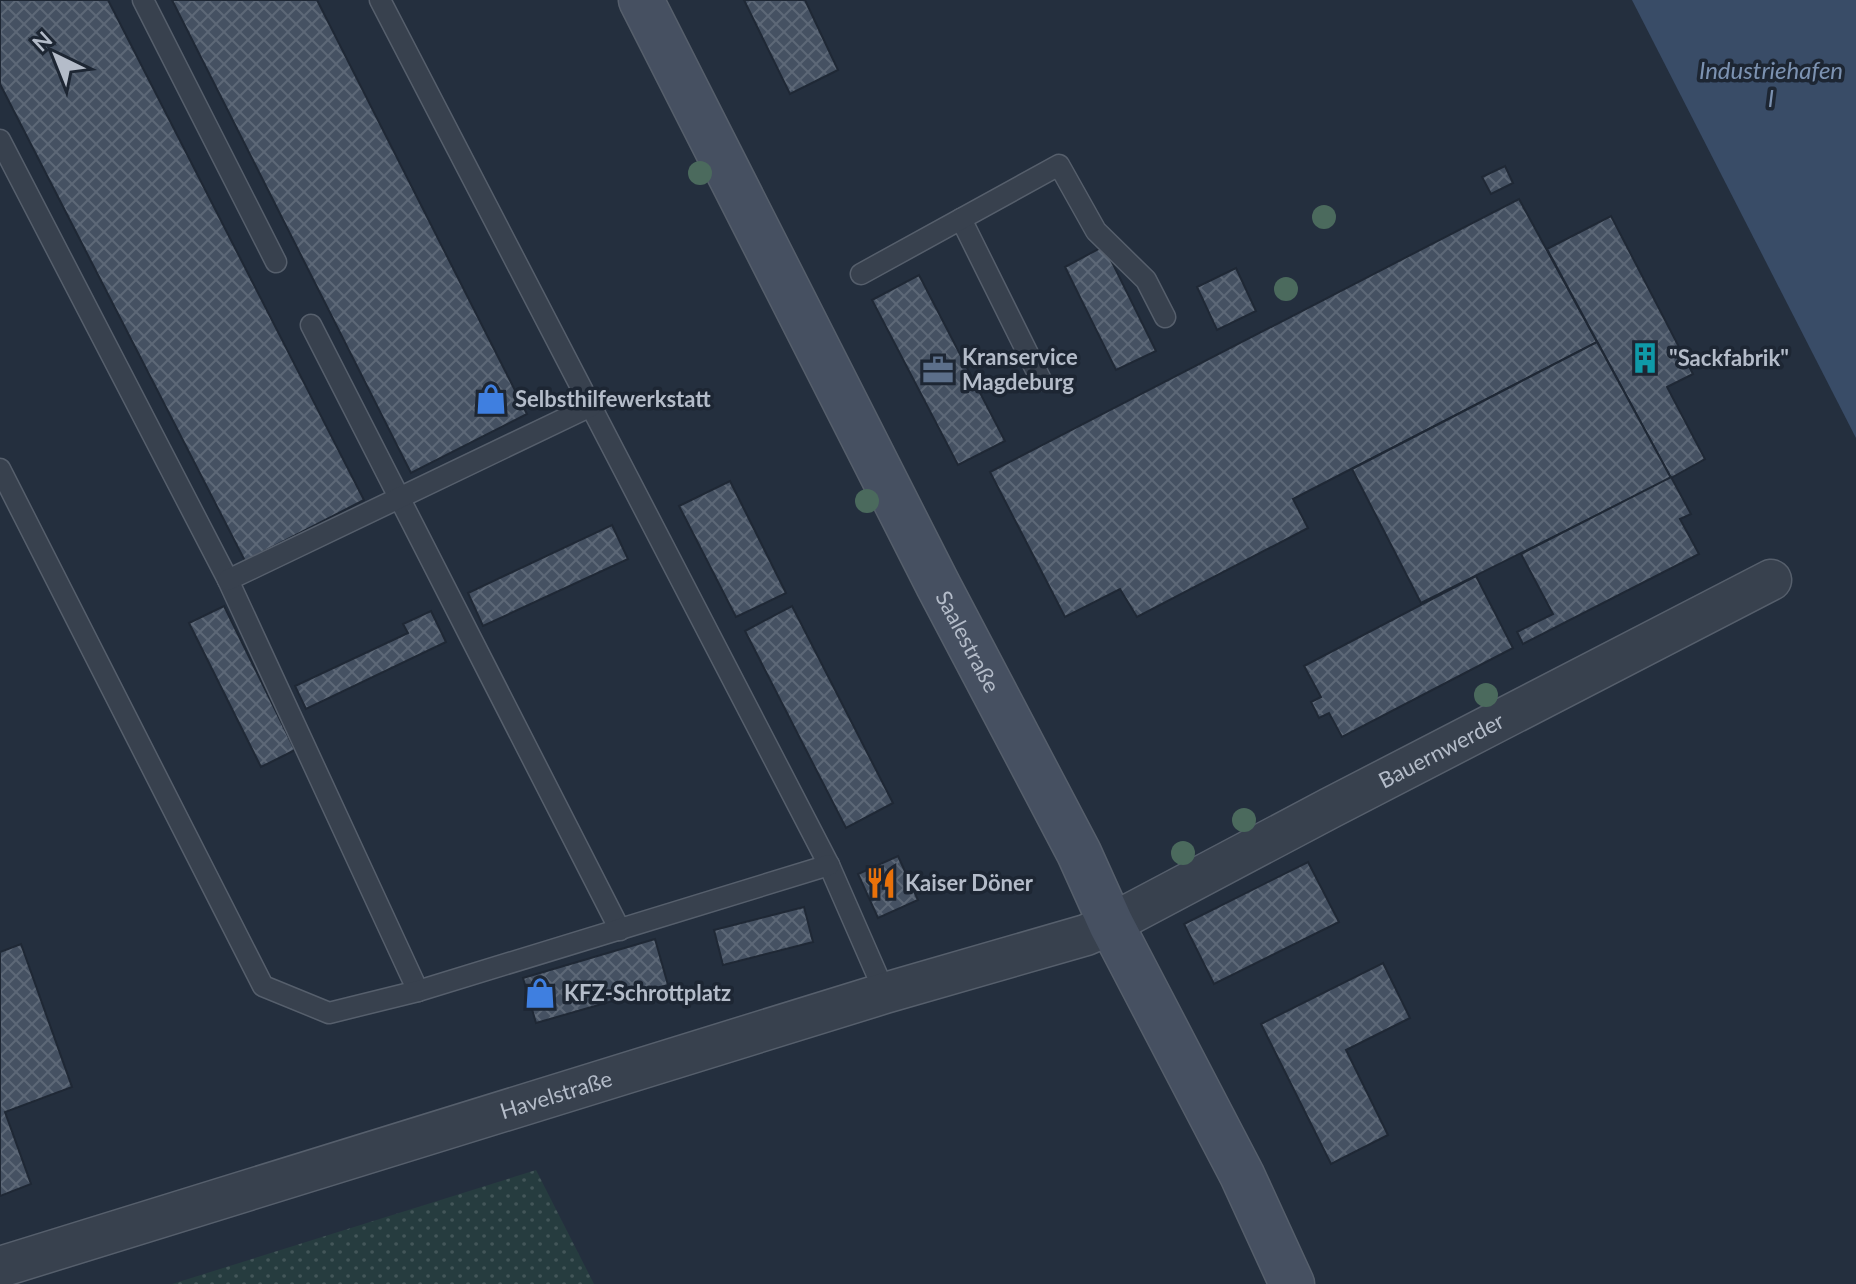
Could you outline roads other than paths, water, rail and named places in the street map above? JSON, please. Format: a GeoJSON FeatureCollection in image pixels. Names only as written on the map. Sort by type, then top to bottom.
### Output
{"type":"FeatureCollection","features":[{"type":"Feature","properties":{"kind":"main road","name":"Saalestraße"},"geometry":{"type":"LineString","coordinates":[[641,0],[1242,1175],[1292,1284]]}},
{"type":"Feature","properties":{"kind":"street","name":"Bauernwerder"},"geometry":{"type":"LineString","coordinates":[[1111,924],[1771,580]]}},
{"type":"Feature","properties":{"kind":"street","name":"Havelstraße"},"geometry":{"type":"LineString","coordinates":[[0,1267],[885,993],[1086,935],[1111,924]]}},
{"type":"Feature","properties":{"kind":"lane"},"geometry":{"type":"LineString","coordinates":[[143,0],[276,262]]}},
{"type":"Feature","properties":{"kind":"lane"},"geometry":{"type":"LineString","coordinates":[[380,0],[829,865],[885,993]]}},
{"type":"Feature","properties":{"kind":"lane"},"geometry":{"type":"LineString","coordinates":[[0,140],[228,580],[418,991]]}},
{"type":"Feature","properties":{"kind":"lane"},"geometry":{"type":"LineString","coordinates":[[861,274],[1059,165],[1096,231],[1146,280],[1165,317]]}},
{"type":"Feature","properties":{"kind":"lane"},"geometry":{"type":"LineString","coordinates":[[961,219],[1041,380]]}},
{"type":"Feature","properties":{"kind":"lane"},"geometry":{"type":"LineString","coordinates":[[311,325],[620,930]]}},
{"type":"Feature","properties":{"kind":"lane"},"geometry":{"type":"LineString","coordinates":[[228,580],[591,406]]}},
{"type":"Feature","properties":{"kind":"lane"},"geometry":{"type":"LineString","coordinates":[[0,469],[263,986],[329,1013],[418,991],[829,865]]}},
{"type":"Feature","properties":{"kind":"water","name":"Industriehafen I"},"geometry":{"type":"Polygon","coordinates":[[[1632,0],[1856,0],[1856,438],[1632,0]]]}},
{"type":"Feature","properties":{"kind":"place","name":"\"Sackfabrik\""},"geometry":{"type":"Point","coordinates":[1645,358]}},
{"type":"Feature","properties":{"kind":"place","name":"Kranservice Magdeburg"},"geometry":{"type":"Point","coordinates":[938,370]}},
{"type":"Feature","properties":{"kind":"place","name":"Selbsthilfewerkstatt"},"geometry":{"type":"Point","coordinates":[491,399]}},
{"type":"Feature","properties":{"kind":"place","name":"Kaiser Döner"},"geometry":{"type":"Point","coordinates":[881,883]}},
{"type":"Feature","properties":{"kind":"place","name":"KFZ-Schrottplatz"},"geometry":{"type":"Point","coordinates":[540,993]}}]}
